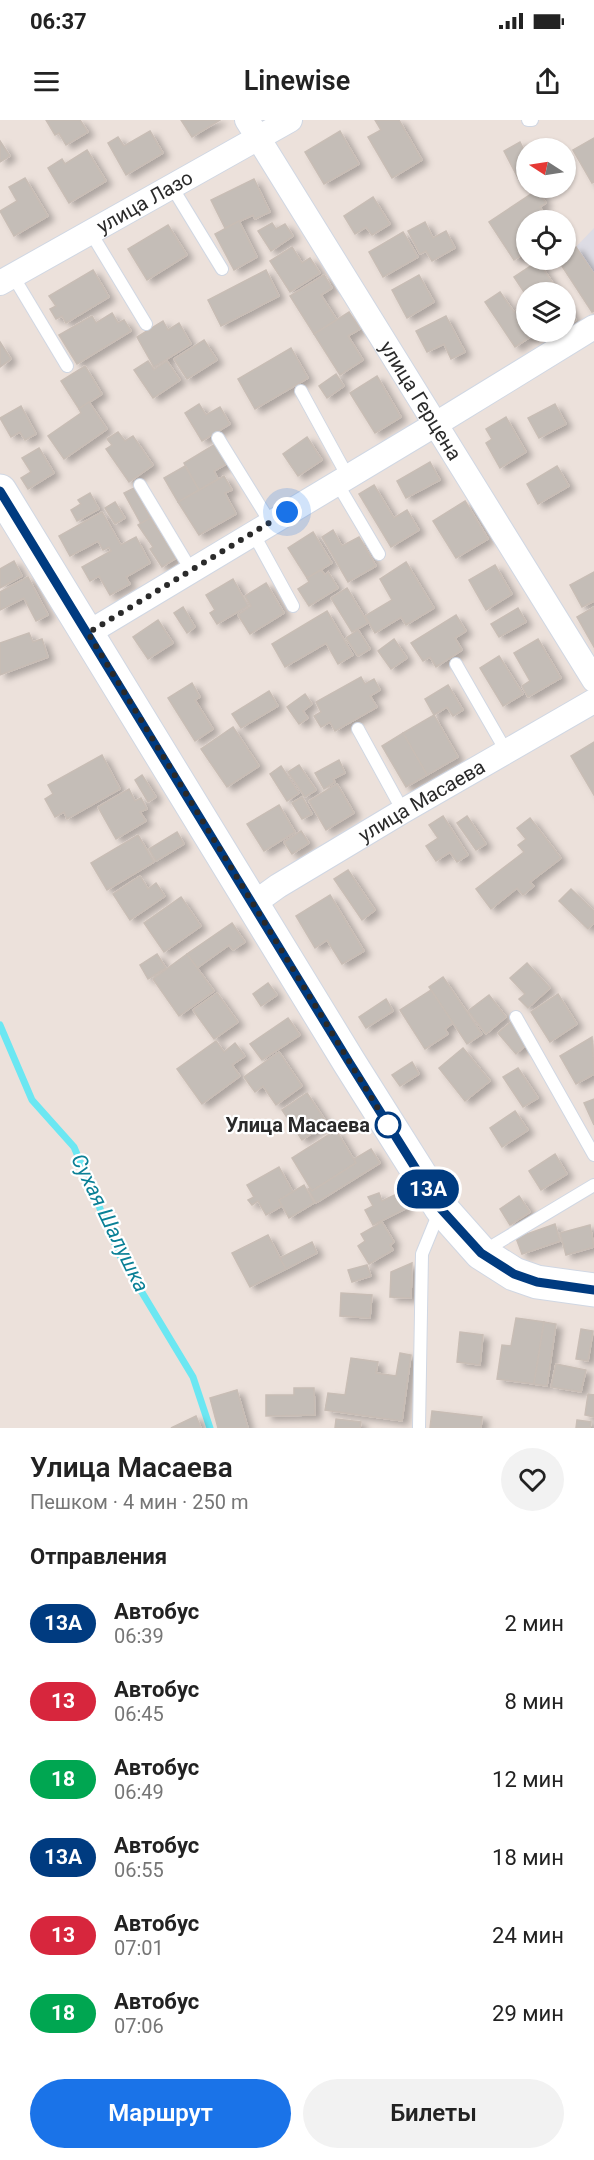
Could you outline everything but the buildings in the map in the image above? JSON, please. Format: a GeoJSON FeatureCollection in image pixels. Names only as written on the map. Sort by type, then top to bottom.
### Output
{"type":"FeatureCollection","features":[{"type":"Feature","properties":{"kind":"main road"},"geometry":{"type":"LineString","coordinates":[[0,491],[441,1209],[481,1253],[514,1274],[537,1282],[594,1290]]}},
{"type":"Feature","properties":{"kind":"street","name":"улица Лазо"},"geometry":{"type":"LineString","coordinates":[[6,280],[172,187],[253,129],[290,120]]}},
{"type":"Feature","properties":{"kind":"street","name":"улица Герцена"},"geometry":{"type":"LineString","coordinates":[[253,129],[594,680]]}},
{"type":"Feature","properties":{"kind":"street"},"geometry":{"type":"LineString","coordinates":[[88,633],[589,333]]}},
{"type":"Feature","properties":{"kind":"street","name":"улица Масаева"},"geometry":{"type":"LineString","coordinates":[[253,904],[278,886],[403,811],[594,701]]}},
{"type":"Feature","properties":{"kind":"lane"},"geometry":{"type":"LineString","coordinates":[[172,187],[222,269]]}},
{"type":"Feature","properties":{"kind":"lane"},"geometry":{"type":"LineString","coordinates":[[91,232],[146,324]]}},
{"type":"Feature","properties":{"kind":"lane"},"geometry":{"type":"LineString","coordinates":[[6,280],[67,366]]}},
{"type":"Feature","properties":{"kind":"lane"},"geometry":{"type":"LineString","coordinates":[[301,391],[379,554]]}},
{"type":"Feature","properties":{"kind":"lane"},"geometry":{"type":"LineString","coordinates":[[218,438],[262,527],[293,606]]}},
{"type":"Feature","properties":{"kind":"lane"},"geometry":{"type":"LineString","coordinates":[[140,485],[191,570]]}},
{"type":"Feature","properties":{"kind":"lane"},"geometry":{"type":"LineString","coordinates":[[456,664],[506,751]]}},
{"type":"Feature","properties":{"kind":"lane"},"geometry":{"type":"LineString","coordinates":[[358,729],[403,811]]}},
{"type":"Feature","properties":{"kind":"lane"},"geometry":{"type":"LineString","coordinates":[[516,1017],[594,1155]]}},
{"type":"Feature","properties":{"kind":"lane"},"geometry":{"type":"LineString","coordinates":[[481,1253],[594,1185]]}},
{"type":"Feature","properties":{"kind":"lane"},"geometry":{"type":"LineString","coordinates":[[419,1428],[422,1254],[441,1209]]}},
{"type":"Feature","properties":{"kind":"shaded area"},"geometry":{"type":"Polygon","coordinates":[[[594,228],[594,311],[592,312],[576,288],[576,282],[572,282],[565,270],[576,270],[576,247],[594,228]]]}},
{"type":"Feature","properties":{"kind":"waterway","name":"Сухая Шалушка"},"geometry":{"type":"LineString","coordinates":[[0,1025],[32,1100],[74,1147],[120,1256],[193,1377],[210,1428]]}},
{"type":"Feature","properties":{"kind":"bus line","name":"13А"},"geometry":{"type":"LineString","coordinates":[[0,491],[441,1209],[481,1253],[500,1267],[537,1282],[594,1290]]}},
{"type":"Feature","properties":{"kind":"place","name":"Улица Масаева"},"geometry":{"type":"Point","coordinates":[388,1125]}},
{"type":"Feature","properties":{"kind":"route"},"geometry":{"type":"LineString","coordinates":[[287,512],[88,633],[388,1125]]}}]}
